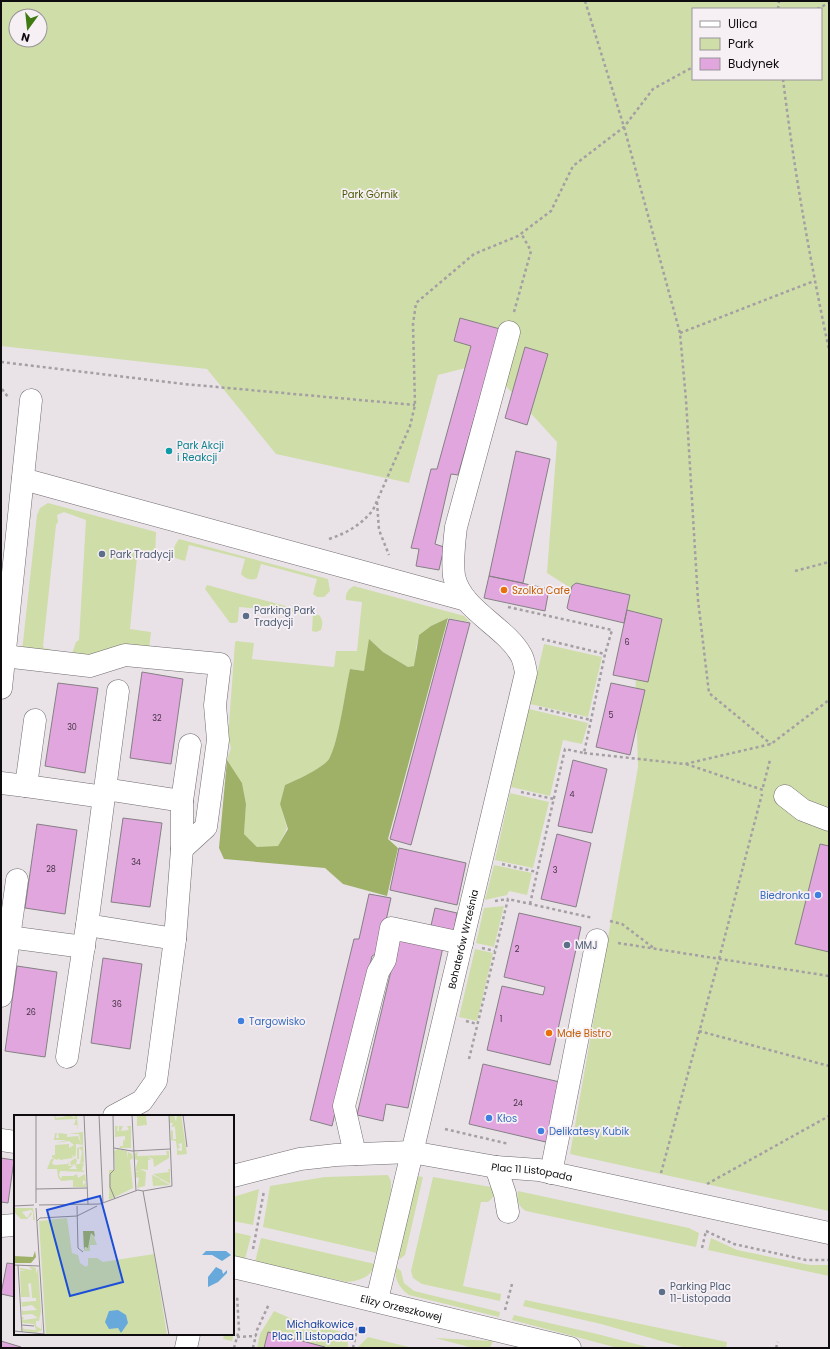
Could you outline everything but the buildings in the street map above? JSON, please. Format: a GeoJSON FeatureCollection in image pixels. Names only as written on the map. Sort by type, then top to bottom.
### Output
{"type":"FeatureCollection","features":[{"type":"Feature","properties":{"kind":"street"},"geometry":{"type":"LineString","coordinates":[[466,600],[454,577],[456,527],[509,332]]}},
{"type":"Feature","properties":{"kind":"street"},"geometry":{"type":"LineString","coordinates":[[1,688],[10,522],[23,479],[31,400]]}},
{"type":"Feature","properties":{"kind":"street"},"geometry":{"type":"LineString","coordinates":[[23,479],[466,600]]}},
{"type":"Feature","properties":{"kind":"street","name":"Bohaterów Września"},"geometry":{"type":"LineString","coordinates":[[376,1300],[526,673],[522,656],[514,644],[466,600]]}},
{"type":"Feature","properties":{"kind":"street"},"geometry":{"type":"LineString","coordinates":[[4,647],[90,666],[124,655],[220,664],[215,705],[218,740],[206,827],[182,849]]}},
{"type":"Feature","properties":{"kind":"street"},"geometry":{"type":"LineString","coordinates":[[67,1057],[84,947],[118,691]]}},
{"type":"Feature","properties":{"kind":"street"},"geometry":{"type":"LineString","coordinates":[[26,786],[35,720]]}},
{"type":"Feature","properties":{"kind":"street"},"geometry":{"type":"LineString","coordinates":[[116,1115],[142,1101],[156,1080],[175,939],[182,849],[182,801],[190,745]]}},
{"type":"Feature","properties":{"kind":"street"},"geometry":{"type":"LineString","coordinates":[[1,783],[182,801]]}},
{"type":"Feature","properties":{"kind":"street"},"geometry":{"type":"LineString","coordinates":[[785,796],[803,810],[829,820]]}},
{"type":"Feature","properties":{"kind":"street"},"geometry":{"type":"LineString","coordinates":[[1,996],[6,936],[17,880]]}},
{"type":"Feature","properties":{"kind":"street"},"geometry":{"type":"LineString","coordinates":[[87,925],[175,939]]}},
{"type":"Feature","properties":{"kind":"street"},"geometry":{"type":"LineString","coordinates":[[355,1154],[344,1106],[378,972],[385,960],[391,928],[462,943]]}},
{"type":"Feature","properties":{"kind":"street"},"geometry":{"type":"LineString","coordinates":[[551,1173],[598,929]]}},
{"type":"Feature","properties":{"kind":"street"},"geometry":{"type":"LineString","coordinates":[[6,936],[84,947]]}},
{"type":"Feature","properties":{"kind":"street"},"geometry":{"type":"LineString","coordinates":[[1,1140],[14,1142]]}},
{"type":"Feature","properties":{"kind":"street","name":"Plac 11 Listopada"},"geometry":{"type":"LineString","coordinates":[[234,1176],[300,1159],[355,1154],[411,1152],[496,1167],[539,1170],[829,1233]]}},
{"type":"Feature","properties":{"kind":"street"},"geometry":{"type":"LineString","coordinates":[[496,1167],[505,1194],[508,1212]]}},
{"type":"Feature","properties":{"kind":"street","name":"Elizy Orzeszkowej"},"geometry":{"type":"LineString","coordinates":[[234,1267],[376,1300],[570,1348]]}},
{"type":"Feature","properties":{"kind":"street"},"geometry":{"type":"LineString","coordinates":[[186,1348],[189,1335]]}},
{"type":"Feature","properties":{"kind":"path"},"geometry":{"type":"LineString","coordinates":[[585,1],[624,128],[680,333],[686,400],[698,600],[709,693],[771,744]]}},
{"type":"Feature","properties":{"kind":"path"},"geometry":{"type":"LineString","coordinates":[[324,540],[342,535],[367,518],[377,502],[410,426],[415,405],[413,324],[416,303],[474,254],[522,233],[550,211],[573,166],[624,128],[653,89],[692,68]]}},
{"type":"Feature","properties":{"kind":"path"},"geometry":{"type":"LineString","coordinates":[[783,80],[792,157],[814,281],[829,350]]}},
{"type":"Feature","properties":{"kind":"path"},"geometry":{"type":"LineString","coordinates":[[509,332],[531,251],[522,233]]}},
{"type":"Feature","properties":{"kind":"path"},"geometry":{"type":"LineString","coordinates":[[680,333],[814,281]]}},
{"type":"Feature","properties":{"kind":"path"},"geometry":{"type":"LineString","coordinates":[[1,362],[184,384],[415,405]]}},
{"type":"Feature","properties":{"kind":"path"},"geometry":{"type":"LineString","coordinates":[[377,502],[380,530],[391,559]]}},
{"type":"Feature","properties":{"kind":"path"},"geometry":{"type":"LineString","coordinates":[[795,571],[829,562]]}},
{"type":"Feature","properties":{"kind":"path"},"geometry":{"type":"LineString","coordinates":[[501,605],[612,630],[605,654],[584,753]]}},
{"type":"Feature","properties":{"kind":"path"},"geometry":{"type":"LineString","coordinates":[[542,639],[605,654]]}},
{"type":"Feature","properties":{"kind":"path"},"geometry":{"type":"LineString","coordinates":[[685,764],[771,744],[829,700]]}},
{"type":"Feature","properties":{"kind":"path"},"geometry":{"type":"LineString","coordinates":[[518,703],[591,720]]}},
{"type":"Feature","properties":{"kind":"path"},"geometry":{"type":"LineString","coordinates":[[530,904],[565,749],[584,753],[685,764],[763,790]]}},
{"type":"Feature","properties":{"kind":"path"},"geometry":{"type":"LineString","coordinates":[[654,1196],[719,959],[770,760]]}},
{"type":"Feature","properties":{"kind":"path"},"geometry":{"type":"LineString","coordinates":[[498,787],[554,799]]}},
{"type":"Feature","properties":{"kind":"path"},"geometry":{"type":"LineString","coordinates":[[481,859],[537,872]]}},
{"type":"Feature","properties":{"kind":"path"},"geometry":{"type":"LineString","coordinates":[[469,1059],[508,899],[530,904],[598,929]]}},
{"type":"Feature","properties":{"kind":"path"},"geometry":{"type":"LineString","coordinates":[[607,921],[622,924],[656,949]]}},
{"type":"Feature","properties":{"kind":"path"},"geometry":{"type":"LineString","coordinates":[[622,944],[829,976]]}},
{"type":"Feature","properties":{"kind":"path"},"geometry":{"type":"LineString","coordinates":[[699,1032],[829,1066]]}},
{"type":"Feature","properties":{"kind":"path"},"geometry":{"type":"LineString","coordinates":[[706,1184],[829,1116]]}},
{"type":"Feature","properties":{"kind":"path"},"geometry":{"type":"LineString","coordinates":[[252,1252],[265,1185]]}},
{"type":"Feature","properties":{"kind":"path"},"geometry":{"type":"LineString","coordinates":[[702,1248],[706,1231]]}},
{"type":"Feature","properties":{"kind":"path"},"geometry":{"type":"LineString","coordinates":[[506,1308],[512,1284]]}},
{"type":"Feature","properties":{"kind":"path"},"geometry":{"type":"LineString","coordinates":[[234,1348],[239,1330],[237,1295]]}},
{"type":"Feature","properties":{"kind":"path"},"geometry":{"type":"LineString","coordinates":[[254,1348],[256,1336],[269,1304]]}},
{"type":"Feature","properties":{"kind":"path"},"geometry":{"type":"LineString","coordinates":[[353,1348],[358,1325]]}},
{"type":"Feature","properties":{"kind":"path"},"geometry":{"type":"LineString","coordinates":[[237,1337],[256,1336]]}},
{"type":"Feature","properties":{"kind":"path"},"geometry":{"type":"LineString","coordinates":[[776,1348],[778,1342]]}},
{"type":"Feature","properties":{"kind":"green space","name":"Park Górnik"},"geometry":{"type":"Polygon","coordinates":[[[1,1],[829,1],[829,1211],[570,1154],[638,767],[634,628],[547,573],[557,442],[485,363],[438,375],[409,483],[276,454],[207,369],[1,346],[1,1]]]}},
{"type":"Feature","properties":{"kind":"green space"},"geometry":{"type":"Polygon","coordinates":[[[48,503],[156,532],[155,558],[137,557],[130,629],[151,632],[149,649],[86,658],[22,651],[37,515],[40,508],[48,503]],[[64,512],[57,515],[58,522],[56,525],[43,646],[44,648],[72,654],[76,642],[79,640],[86,520],[64,512]]]}},
{"type":"Feature","properties":{"kind":"green space"},"geometry":{"type":"Polygon","coordinates":[[[179,539],[328,579],[330,591],[324,597],[317,597],[313,594],[317,579],[261,564],[257,578],[249,579],[241,574],[245,559],[189,545],[185,561],[175,558],[173,554],[175,545],[179,539]]]}},
{"type":"Feature","properties":{"kind":"green space"},"geometry":{"type":"Polygon","coordinates":[[[207,585],[319,615],[322,622],[321,630],[316,632],[312,631],[313,614],[239,607],[238,621],[236,623],[230,623],[205,589],[207,585]]]}},
{"type":"Feature","properties":{"kind":"green space"},"geometry":{"type":"Polygon","coordinates":[[[354,586],[464,616],[470,622],[448,618],[431,626],[419,635],[416,648],[415,666],[408,667],[383,652],[370,640],[364,671],[350,669],[339,729],[333,751],[329,759],[315,771],[285,785],[280,804],[287,828],[278,847],[257,847],[244,834],[246,804],[242,783],[227,760],[231,748],[228,738],[235,643],[236,641],[254,643],[252,659],[334,667],[336,651],[357,651],[362,602],[346,600],[347,592],[354,586]]]}},
{"type":"Feature","properties":{"kind":"green space"},"geometry":{"type":"Polygon","coordinates":[[[448,618],[388,839],[398,848],[387,896],[343,884],[325,868],[224,859],[219,848],[227,760],[242,783],[246,804],[244,834],[257,847],[278,846],[288,829],[280,804],[285,785],[315,770],[326,763],[329,759],[333,751],[339,728],[350,669],[364,671],[369,639],[383,652],[408,667],[414,666],[419,635],[431,626],[448,618]]]}},
{"type":"Feature","properties":{"kind":"green space"},"geometry":{"type":"Polygon","coordinates":[[[544,644],[602,657],[588,717],[530,704],[544,644]]]}},
{"type":"Feature","properties":{"kind":"green space"},"geometry":{"type":"Polygon","coordinates":[[[529,709],[588,723],[582,744],[563,740],[550,796],[511,787],[529,709]]]}},
{"type":"Feature","properties":{"kind":"green space"},"geometry":{"type":"Polygon","coordinates":[[[510,793],[549,802],[533,868],[495,860],[510,793]]]}},
{"type":"Feature","properties":{"kind":"green space"},"geometry":{"type":"Polygon","coordinates":[[[494,865],[532,873],[527,895],[509,891],[507,895],[485,900],[494,865]]]}},
{"type":"Feature","properties":{"kind":"green space"},"geometry":{"type":"Polygon","coordinates":[[[504,906],[494,947],[476,943],[484,908],[504,906]]]}},
{"type":"Feature","properties":{"kind":"green space"},"geometry":{"type":"Polygon","coordinates":[[[475,949],[493,953],[477,1021],[459,1017],[475,949]]]}},
{"type":"Feature","properties":{"kind":"green space"},"geometry":{"type":"Polygon","coordinates":[[[388,1175],[391,1181],[391,1191],[377,1253],[263,1227],[270,1186],[325,1177],[388,1175]]]}},
{"type":"Feature","properties":{"kind":"green space"},"geometry":{"type":"Polygon","coordinates":[[[417,1176],[423,1177],[405,1255],[400,1259],[398,1258],[417,1176]]]}},
{"type":"Feature","properties":{"kind":"green space"},"geometry":{"type":"Polygon","coordinates":[[[433,1177],[497,1188],[490,1201],[481,1202],[463,1286],[501,1294],[500,1301],[422,1284],[413,1278],[411,1271],[433,1177]]]}},
{"type":"Feature","properties":{"kind":"green space"},"geometry":{"type":"Polygon","coordinates":[[[259,1189],[253,1225],[234,1221],[234,1197],[259,1189]]]}},
{"type":"Feature","properties":{"kind":"green space"},"geometry":{"type":"Polygon","coordinates":[[[518,1191],[689,1228],[699,1233],[696,1247],[526,1211],[519,1203],[517,1197],[518,1191]]]}},
{"type":"Feature","properties":{"kind":"green space"},"geometry":{"type":"Polygon","coordinates":[[[234,1232],[251,1236],[245,1259],[234,1257],[234,1232]]]}},
{"type":"Feature","properties":{"kind":"green space"},"geometry":{"type":"Polygon","coordinates":[[[261,1238],[375,1264],[371,1272],[364,1278],[347,1282],[255,1262],[261,1238]]]}},
{"type":"Feature","properties":{"kind":"green space"},"geometry":{"type":"Polygon","coordinates":[[[711,1238],[737,1250],[810,1265],[829,1265],[829,1276],[708,1250],[711,1238]]]}},
{"type":"Feature","properties":{"kind":"green space"},"geometry":{"type":"Polygon","coordinates":[[[396,1267],[401,1271],[404,1283],[414,1291],[500,1312],[499,1317],[409,1295],[398,1283],[396,1267]]]}},
{"type":"Feature","properties":{"kind":"green space"},"geometry":{"type":"Polygon","coordinates":[[[525,1300],[727,1342],[726,1348],[686,1348],[601,1324],[523,1306],[525,1300]]]}},
{"type":"Feature","properties":{"kind":"green space"},"geometry":{"type":"Polygon","coordinates":[[[274,1311],[301,1323],[347,1333],[348,1348],[257,1348],[260,1334],[274,1311]]]}},
{"type":"Feature","properties":{"kind":"green space"},"geometry":{"type":"Polygon","coordinates":[[[514,1315],[651,1348],[618,1348],[512,1320],[514,1315]]]}},
{"type":"Feature","properties":{"kind":"green space"},"geometry":{"type":"Polygon","coordinates":[[[224,1335],[234,1335],[232,1341],[223,1339],[224,1335]]]}},
{"type":"Feature","properties":{"kind":"green space"},"geometry":{"type":"Polygon","coordinates":[[[368,1337],[413,1348],[357,1348],[368,1337]]]}},
{"type":"Feature","properties":{"kind":"green space"},"geometry":{"type":"Polygon","coordinates":[[[435,1338],[493,1341],[490,1348],[473,1348],[435,1338]]]}},
{"type":"Feature","properties":{"kind":"place","name":"Park Akcji i Reakcji"},"geometry":{"type":"Point","coordinates":[169,451]}},
{"type":"Feature","properties":{"kind":"place","name":"Park Tradycji"},"geometry":{"type":"Point","coordinates":[102,554]}},
{"type":"Feature","properties":{"kind":"place","name":"Szolka Cafe"},"geometry":{"type":"Point","coordinates":[504,590]}},
{"type":"Feature","properties":{"kind":"place","name":"Parking Park Tradycji"},"geometry":{"type":"Point","coordinates":[246,616]}},
{"type":"Feature","properties":{"kind":"place","name":"Biedronka"},"geometry":{"type":"Point","coordinates":[818,895]}},
{"type":"Feature","properties":{"kind":"place","name":"MMJ"},"geometry":{"type":"Point","coordinates":[567,945]}},
{"type":"Feature","properties":{"kind":"place","name":"Targowisko"},"geometry":{"type":"Point","coordinates":[241,1021]}},
{"type":"Feature","properties":{"kind":"place","name":"Małe Bistro"},"geometry":{"type":"Point","coordinates":[549,1033]}},
{"type":"Feature","properties":{"kind":"place","name":"Kłos"},"geometry":{"type":"Point","coordinates":[489,1118]}},
{"type":"Feature","properties":{"kind":"place","name":"Delikatesy Kubik"},"geometry":{"type":"Point","coordinates":[541,1131]}},
{"type":"Feature","properties":{"kind":"place","name":"Parking Plac 11-Listopada"},"geometry":{"type":"Point","coordinates":[662,1292]}},
{"type":"Feature","properties":{"kind":"place","name":"Michałkowice Plac 11 Listopada"},"geometry":{"type":"Point","coordinates":[362,1330]}}]}
